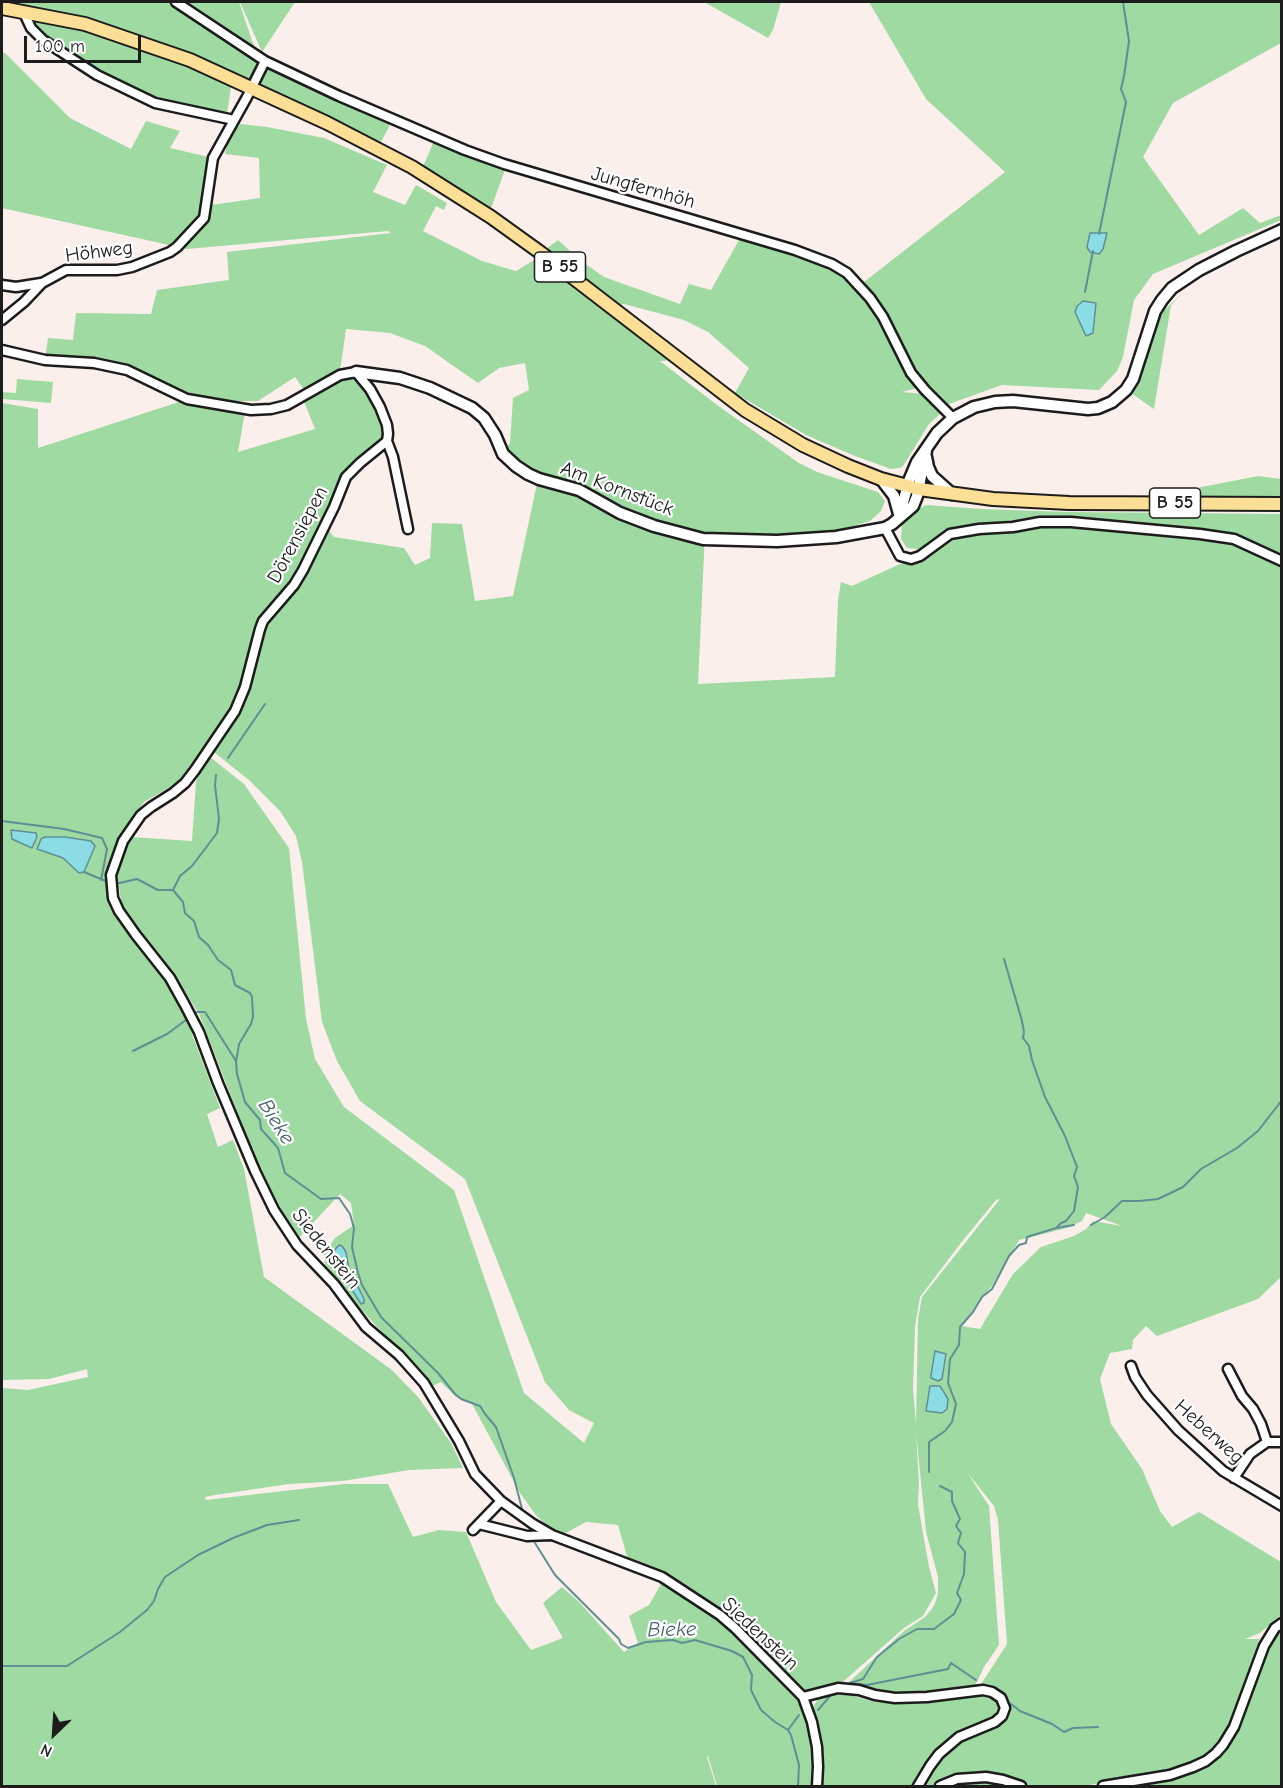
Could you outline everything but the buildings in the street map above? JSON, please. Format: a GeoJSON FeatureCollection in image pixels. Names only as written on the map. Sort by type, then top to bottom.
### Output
{"type":"FeatureCollection","features":[{"type":"Feature","properties":{"kind":"main road","name":"B 55"},"geometry":{"type":"LineString","coordinates":[[2,8],[85,24],[190,60],[327,123],[412,167],[491,217],[541,253],[745,410],[802,445],[881,479],[913,488],[993,499],[1069,503],[1281,504]]}},
{"type":"Feature","properties":{"kind":"street","name":"Jungfernhöh"},"geometry":{"type":"LineString","coordinates":[[176,2],[265,61],[465,150],[504,164],[795,250],[832,264],[847,273],[870,298],[883,317],[911,373],[952,418]]}},
{"type":"Feature","properties":{"kind":"street"},"geometry":{"type":"LineString","coordinates":[[23,11],[31,28],[43,40],[97,75],[155,103],[234,120]]}},
{"type":"Feature","properties":{"kind":"street","name":"Höhweg"},"geometry":{"type":"LineString","coordinates":[[2,320],[42,283],[66,270],[117,270],[132,267],[177,247],[204,218],[213,158],[265,61]]}},
{"type":"Feature","properties":{"kind":"street"},"geometry":{"type":"LineString","coordinates":[[913,488],[926,451],[937,433],[952,418],[974,407],[1013,401],[1088,409],[1098,408],[1112,402],[1126,390],[1132,380],[1155,311],[1172,288],[1217,261],[1281,230]]}},
{"type":"Feature","properties":{"kind":"street"},"geometry":{"type":"LineString","coordinates":[[2,285],[16,287],[42,283]]}},
{"type":"Feature","properties":{"kind":"street"},"geometry":{"type":"LineString","coordinates":[[2,350],[45,360],[94,363],[127,369],[187,399],[251,410],[287,405],[339,375],[356,372],[370,389],[387,425],[387,441],[393,457],[408,529]]}},
{"type":"Feature","properties":{"kind":"street","name":"Am Kornstück"},"geometry":{"type":"LineString","coordinates":[[356,372],[400,378],[430,388],[472,408],[484,418],[503,454],[516,466],[538,478],[579,490],[620,513],[654,526],[703,539],[777,541],[836,537],[885,528],[913,506],[913,488]]}},
{"type":"Feature","properties":{"kind":"street","name":"Dörensiepen"},"geometry":{"type":"LineString","coordinates":[[112,898],[111,875],[123,841],[132,826],[151,807],[185,783],[235,711],[245,687],[263,621],[294,585],[303,570],[346,477],[387,441]]}},
{"type":"Feature","properties":{"kind":"street"},"geometry":{"type":"LineString","coordinates":[[926,451],[926,460],[932,476],[954,495]]}},
{"type":"Feature","properties":{"kind":"street"},"geometry":{"type":"LineString","coordinates":[[881,479],[898,504],[899,517]]}},
{"type":"Feature","properties":{"kind":"street"},"geometry":{"type":"LineString","coordinates":[[885,528],[900,556],[911,559],[920,556],[950,534],[1040,522],[1071,522],[1234,539],[1281,561]]}},
{"type":"Feature","properties":{"kind":"street","name":"Siedenstein"},"geometry":{"type":"LineString","coordinates":[[112,898],[136,935],[170,978],[190,1014],[274,1210],[292,1238],[334,1284],[366,1327],[399,1355],[424,1383],[459,1441],[475,1474],[501,1501],[527,1521],[552,1535],[662,1577],[727,1622],[803,1697]]}},
{"type":"Feature","properties":{"kind":"street","name":"Heberweg"},"geometry":{"type":"LineString","coordinates":[[1131,1366],[1141,1387],[1171,1422],[1223,1471],[1281,1506]]}},
{"type":"Feature","properties":{"kind":"street"},"geometry":{"type":"LineString","coordinates":[[1228,1369],[1242,1396],[1253,1408],[1267,1442]]}},
{"type":"Feature","properties":{"kind":"street"},"geometry":{"type":"LineString","coordinates":[[1234,1478],[1250,1454],[1267,1442],[1281,1442]]}},
{"type":"Feature","properties":{"kind":"street"},"geometry":{"type":"LineString","coordinates":[[501,1501],[476,1527],[527,1536],[552,1535]]}},
{"type":"Feature","properties":{"kind":"street"},"geometry":{"type":"LineString","coordinates":[[1103,1786],[1170,1775],[1206,1761],[1216,1753],[1234,1727],[1269,1636],[1281,1623]]}},
{"type":"Feature","properties":{"kind":"street"},"geometry":{"type":"LineString","coordinates":[[817,1786],[817,1747],[812,1722],[803,1697],[838,1688],[895,1698],[927,1697],[983,1690],[992,1692],[1001,1698],[1005,1708],[1002,1716],[995,1722],[959,1737],[939,1754],[918,1786]]}},
{"type":"Feature","properties":{"kind":"street"},"geometry":{"type":"LineString","coordinates":[[940,1786],[957,1779],[986,1777],[1021,1786]]}},
{"type":"Feature","properties":{"kind":"green space"},"geometry":{"type":"Polygon","coordinates":[[[2,2],[171,2],[178,9],[260,62],[250,79],[164,43],[92,19],[2,4],[2,2]]]}},
{"type":"Feature","properties":{"kind":"green space"},"geometry":{"type":"Polygon","coordinates":[[[177,2],[239,2],[258,58],[177,2]]]}},
{"type":"Feature","properties":{"kind":"green space"},"geometry":{"type":"Polygon","coordinates":[[[240,2],[295,2],[262,52],[240,2]]]}},
{"type":"Feature","properties":{"kind":"green space"},"geometry":{"type":"Polygon","coordinates":[[[704,2],[781,2],[773,30],[768,38],[704,2]]]}},
{"type":"Feature","properties":{"kind":"green space"},"geometry":{"type":"Polygon","coordinates":[[[869,2],[1281,2],[1281,43],[1173,103],[1143,157],[1199,235],[1243,208],[1260,223],[1281,215],[1281,220],[1153,274],[1134,300],[1123,357],[1117,371],[1099,390],[1002,385],[946,405],[913,370],[887,316],[864,282],[1005,172],[926,99],[869,2]]]}},
{"type":"Feature","properties":{"kind":"green space"},"geometry":{"type":"Polygon","coordinates":[[[23,11],[160,49],[231,87],[227,114],[155,103],[43,40],[23,11]]]}},
{"type":"Feature","properties":{"kind":"green space"},"geometry":{"type":"Polygon","coordinates":[[[2,52],[70,118],[131,149],[146,121],[180,131],[170,148],[213,158],[211,205],[260,198],[259,158],[225,154],[229,137],[240,124],[324,138],[387,165],[373,192],[405,205],[416,185],[447,203],[444,210],[436,206],[423,231],[482,261],[516,271],[536,259],[558,240],[604,277],[680,304],[689,284],[711,290],[744,231],[818,253],[847,268],[864,282],[858,288],[881,322],[917,388],[902,392],[924,394],[941,413],[929,424],[900,468],[891,469],[806,435],[735,393],[749,368],[708,332],[684,320],[624,304],[613,306],[679,360],[660,361],[717,405],[799,463],[817,472],[878,492],[885,501],[881,511],[870,521],[840,530],[777,537],[705,533],[698,684],[835,677],[838,600],[841,582],[852,586],[900,564],[915,562],[917,549],[907,548],[901,539],[902,525],[911,513],[926,505],[1067,512],[1281,514],[1281,1277],[1258,1299],[1157,1336],[1146,1326],[1133,1340],[1132,1349],[1110,1353],[1100,1379],[1111,1424],[1142,1469],[1160,1511],[1172,1527],[1199,1512],[1281,1562],[1281,1615],[1260,1633],[1245,1639],[1259,1639],[1241,1700],[1228,1730],[1211,1754],[1175,1770],[1084,1786],[717,1786],[708,1756],[716,1786],[2,1786],[2,1388],[28,1390],[88,1377],[87,1369],[49,1379],[2,1380],[2,403],[38,409],[38,448],[185,400],[245,412],[238,452],[315,429],[303,399],[340,378],[353,378],[371,394],[384,426],[383,439],[355,462],[338,481],[325,526],[334,537],[404,548],[415,565],[430,558],[432,523],[462,524],[475,601],[513,596],[538,479],[503,454],[510,443],[513,398],[529,390],[525,363],[499,368],[478,383],[425,346],[390,333],[346,329],[340,371],[305,391],[295,377],[258,401],[232,401],[189,395],[130,367],[45,360],[48,338],[73,340],[76,313],[151,314],[157,290],[229,280],[227,252],[391,233],[388,231],[187,249],[2,208],[2,52]],[[215,753],[210,757],[244,784],[289,848],[306,1019],[315,1059],[344,1107],[454,1190],[524,1393],[584,1443],[594,1423],[569,1410],[545,1382],[465,1179],[360,1101],[337,1061],[322,1022],[302,862],[296,836],[280,811],[249,780],[215,753]],[[203,762],[168,788],[144,802],[120,837],[112,853],[108,875],[110,894],[169,977],[188,1016],[193,1037],[220,1108],[207,1114],[218,1147],[233,1140],[244,1169],[264,1277],[392,1370],[418,1397],[451,1443],[463,1468],[409,1470],[343,1481],[289,1484],[215,1495],[205,1497],[206,1500],[344,1484],[388,1484],[413,1537],[439,1530],[466,1532],[496,1602],[531,1650],[563,1638],[543,1603],[562,1587],[579,1602],[624,1652],[638,1643],[629,1616],[649,1605],[662,1582],[661,1579],[716,1617],[767,1666],[799,1702],[805,1721],[814,1718],[813,1707],[820,1696],[847,1694],[875,1702],[902,1704],[976,1692],[1007,1644],[998,1520],[994,1506],[967,1472],[989,1506],[999,1645],[984,1667],[974,1688],[927,1694],[891,1693],[847,1684],[904,1631],[925,1617],[934,1606],[938,1594],[938,1577],[926,1532],[916,1432],[918,1505],[936,1593],[923,1616],[904,1628],[837,1687],[805,1692],[744,1630],[721,1613],[628,1560],[618,1525],[586,1522],[564,1534],[547,1526],[535,1514],[520,1493],[471,1402],[456,1397],[441,1382],[432,1386],[325,1267],[324,1254],[335,1238],[354,1225],[351,1203],[340,1194],[297,1240],[259,1168],[199,1014],[174,974],[136,928],[122,906],[117,876],[120,856],[131,837],[192,841],[196,782],[203,762]],[[1000,1199],[996,1200],[920,1297],[915,1326],[913,1388],[916,1425],[918,1319],[922,1297],[1000,1199]],[[1086,1213],[1082,1221],[1067,1228],[1019,1240],[993,1284],[961,1326],[980,1329],[1013,1274],[1041,1247],[1074,1236],[1086,1229],[1093,1221],[1122,1226],[1086,1213]]]}},
{"type":"Feature","properties":{"kind":"green space"},"geometry":{"type":"Polygon","coordinates":[[[268,66],[390,125],[381,142],[259,84],[268,66]]]}},
{"type":"Feature","properties":{"kind":"green space"},"geometry":{"type":"Polygon","coordinates":[[[434,141],[505,170],[490,211],[422,169],[434,141]]]}},
{"type":"Feature","properties":{"kind":"green space"},"geometry":{"type":"Polygon","coordinates":[[[1186,290],[1171,305],[1154,409],[1131,393],[1162,312],[1186,290]]]}},
{"type":"Feature","properties":{"kind":"green space"},"geometry":{"type":"Polygon","coordinates":[[[17,379],[53,382],[51,403],[2,399],[2,392],[16,393],[17,379]]]}},
{"type":"Feature","properties":{"kind":"green space"},"geometry":{"type":"Polygon","coordinates":[[[1258,476],[1281,479],[1281,496],[1177,497],[1176,492],[1258,476]]]}},
{"type":"Feature","properties":{"kind":"green space"},"geometry":{"type":"Polygon","coordinates":[[[1281,1628],[1281,1786],[1128,1786],[1179,1777],[1202,1768],[1221,1754],[1238,1730],[1267,1651],[1281,1628]]]}},
{"type":"Feature","properties":{"kind":"water"},"geometry":{"type":"Polygon","coordinates":[[[1090,233],[1107,233],[1103,249],[1099,254],[1090,252],[1087,247],[1090,233]]]}},
{"type":"Feature","properties":{"kind":"water"},"geometry":{"type":"Polygon","coordinates":[[[1083,301],[1096,303],[1093,333],[1086,336],[1075,312],[1077,306],[1083,301]]]}},
{"type":"Feature","properties":{"kind":"water"},"geometry":{"type":"Polygon","coordinates":[[[11,830],[36,833],[37,837],[32,848],[12,839],[11,830]]]}},
{"type":"Feature","properties":{"kind":"water"},"geometry":{"type":"Polygon","coordinates":[[[45,837],[91,841],[95,846],[84,872],[79,873],[63,858],[37,849],[41,839],[45,837]]]}},
{"type":"Feature","properties":{"kind":"water"},"geometry":{"type":"Polygon","coordinates":[[[339,1245],[346,1252],[349,1270],[346,1274],[332,1257],[339,1245]]]}},
{"type":"Feature","properties":{"kind":"water"},"geometry":{"type":"Polygon","coordinates":[[[354,1279],[364,1303],[361,1304],[348,1283],[349,1280],[354,1279]]]}},
{"type":"Feature","properties":{"kind":"water"},"geometry":{"type":"Polygon","coordinates":[[[935,1351],[946,1354],[942,1379],[938,1381],[931,1378],[935,1351]]]}},
{"type":"Feature","properties":{"kind":"water"},"geometry":{"type":"Polygon","coordinates":[[[930,1386],[940,1386],[948,1399],[947,1409],[942,1413],[926,1411],[930,1386]]]}},
{"type":"Feature","properties":{"kind":"waterway"},"geometry":{"type":"LineString","coordinates":[[1099,234],[1126,102],[1121,89],[1129,41],[1123,2]]}},
{"type":"Feature","properties":{"kind":"waterway"},"geometry":{"type":"LineString","coordinates":[[1085,292],[1093,251]]}},
{"type":"Feature","properties":{"kind":"waterway"},"geometry":{"type":"LineString","coordinates":[[228,758],[265,704]]}},
{"type":"Feature","properties":{"kind":"waterway"},"geometry":{"type":"LineString","coordinates":[[173,890],[180,876],[192,866],[217,833],[219,819],[216,775]]}},
{"type":"Feature","properties":{"kind":"waterway","name":"Bieke"},"geometry":{"type":"LineString","coordinates":[[2,821],[64,829],[102,838],[107,849],[101,880]]}},
{"type":"Feature","properties":{"kind":"waterway","name":"Bieke"},"geometry":{"type":"LineString","coordinates":[[84,872],[108,882]]}},
{"type":"Feature","properties":{"kind":"waterway","name":"Bieke"},"geometry":{"type":"LineString","coordinates":[[115,884],[137,879],[158,890],[173,890],[183,902],[185,913],[194,921],[199,937],[208,945],[218,960],[231,970],[235,985],[250,993],[253,1017],[239,1044],[236,1062],[245,1102],[260,1120],[261,1129],[278,1148],[285,1173],[321,1199],[339,1198],[350,1214],[354,1228],[352,1247],[358,1273],[362,1285],[381,1317],[438,1373],[455,1394],[461,1399],[480,1406],[496,1427],[522,1509]]}},
{"type":"Feature","properties":{"kind":"waterway"},"geometry":{"type":"LineString","coordinates":[[1004,959],[1022,1021],[1023,1038],[1029,1046],[1045,1097],[1065,1136],[1077,1167],[1074,1176],[1078,1187],[1074,1211],[1057,1227]]}},
{"type":"Feature","properties":{"kind":"waterway"},"geometry":{"type":"LineString","coordinates":[[197,1012],[205,1012],[236,1061]]}},
{"type":"Feature","properties":{"kind":"waterway"},"geometry":{"type":"LineString","coordinates":[[133,1051],[167,1034],[186,1020]]}},
{"type":"Feature","properties":{"kind":"waterway"},"geometry":{"type":"LineString","coordinates":[[1091,1225],[1105,1217],[1122,1201],[1158,1199],[1183,1187],[1201,1169],[1237,1148],[1258,1131],[1282,1100]]}},
{"type":"Feature","properties":{"kind":"waterway"},"geometry":{"type":"LineString","coordinates":[[929,1472],[929,1442],[945,1431],[952,1422],[956,1404],[948,1383],[950,1359],[959,1345],[960,1327],[982,1297],[992,1289],[1009,1256],[1019,1245],[1026,1243],[1027,1237],[1074,1225]]}},
{"type":"Feature","properties":{"kind":"waterway"},"geometry":{"type":"LineString","coordinates":[[850,1683],[863,1679],[877,1657],[899,1639],[917,1629],[934,1629],[954,1614],[961,1600],[957,1593],[964,1574],[965,1552],[958,1543],[961,1533],[956,1526],[960,1519],[952,1501],[952,1492],[940,1486]]}},
{"type":"Feature","properties":{"kind":"waterway"},"geometry":{"type":"LineString","coordinates":[[2,1666],[67,1666],[120,1632],[147,1610],[154,1601],[165,1577],[198,1555],[267,1525],[299,1520]]}},
{"type":"Feature","properties":{"kind":"waterway","name":"Bieke"},"geometry":{"type":"LineString","coordinates":[[535,1543],[555,1575],[619,1639],[621,1644],[628,1648],[646,1642],[673,1640],[682,1643],[695,1640],[732,1651],[743,1657],[752,1675],[751,1690],[761,1710],[788,1730],[791,1735],[799,1765],[798,1786]]}},
{"type":"Feature","properties":{"kind":"waterway"},"geometry":{"type":"LineString","coordinates":[[850,1683],[867,1685],[948,1669],[951,1663],[976,1680]]}},
{"type":"Feature","properties":{"kind":"waterway"},"geometry":{"type":"LineString","coordinates":[[818,1710],[830,1696]]}},
{"type":"Feature","properties":{"kind":"waterway"},"geometry":{"type":"LineString","coordinates":[[1011,1704],[1020,1711],[1052,1724],[1064,1732],[1073,1728],[1098,1727]]}},
{"type":"Feature","properties":{"kind":"waterway"},"geometry":{"type":"LineString","coordinates":[[788,1730],[799,1715]]}}]}
